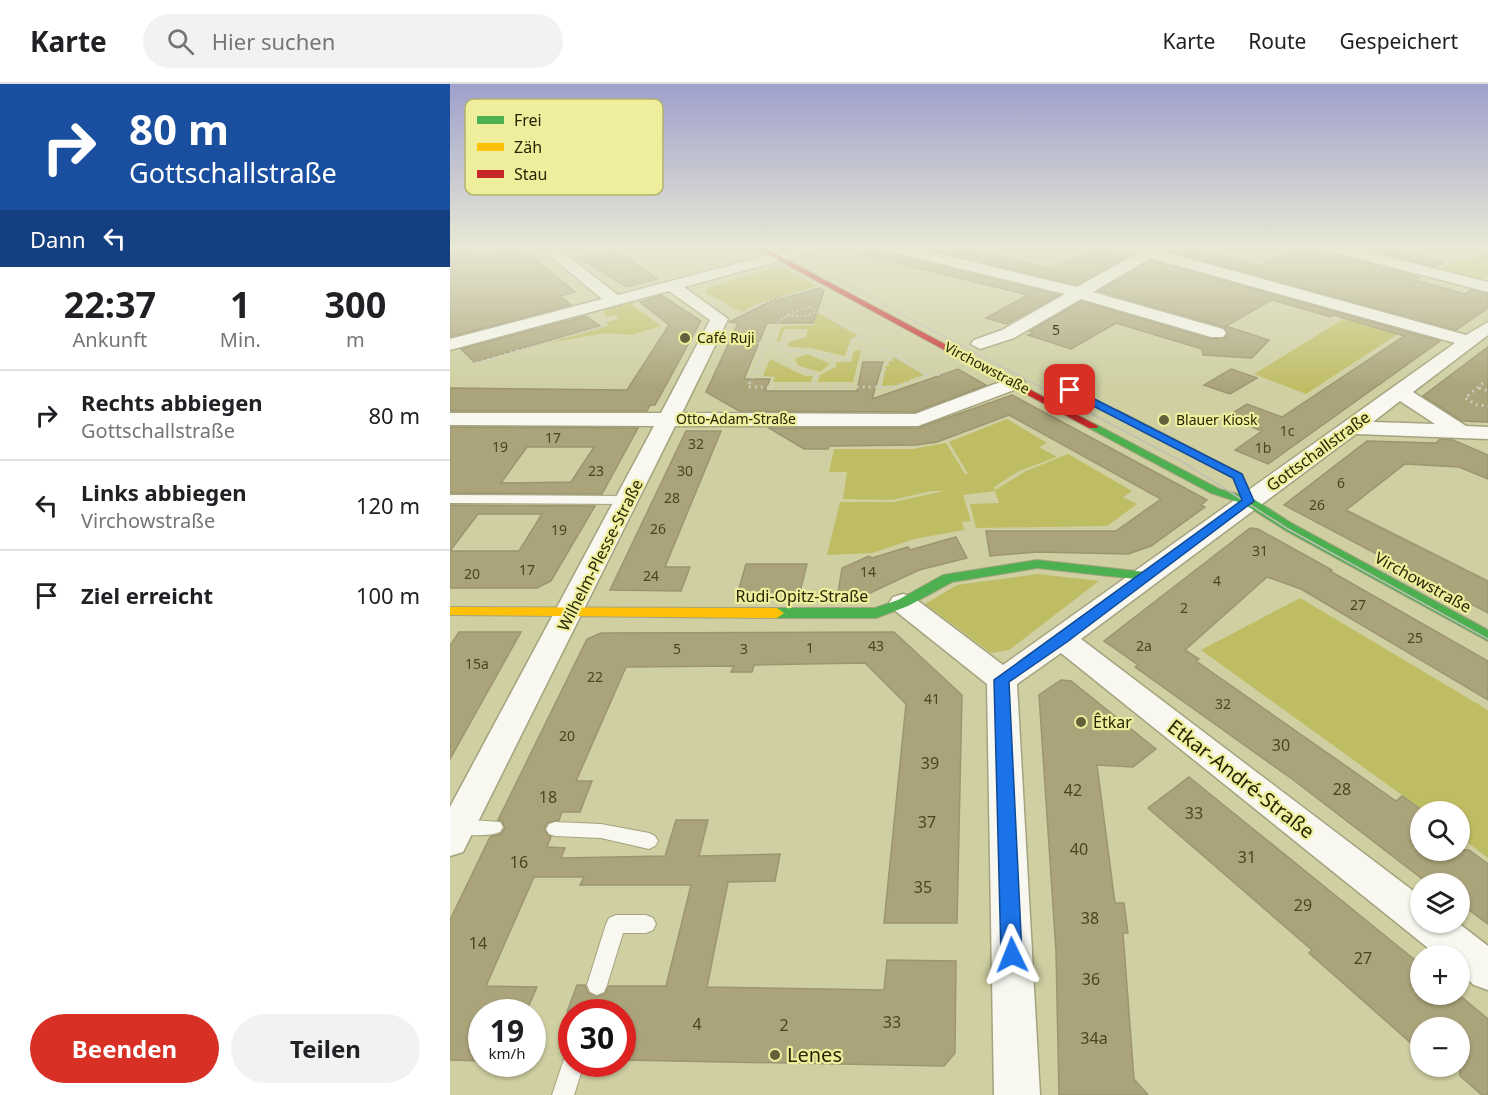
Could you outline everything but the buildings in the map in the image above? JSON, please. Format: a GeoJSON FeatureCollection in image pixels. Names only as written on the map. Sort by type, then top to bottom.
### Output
{"type":"FeatureCollection","features":[{"type":"Feature","properties":{"kind":"main road","name":"Virchowstraße"},"geometry":{"type":"LineString","coordinates":[[848,294],[1215,491],[1248,501],[1289,527],[1488,636]]}},
{"type":"Feature","properties":{"kind":"main road","name":"Virchowstraße"},"geometry":{"type":"LineString","coordinates":[[974,341],[1000,354]]}},
{"type":"Feature","properties":{"kind":"main road"},"geometry":{"type":"LineString","coordinates":[[1099,405],[1238,476],[1248,501]]}},
{"type":"Feature","properties":{"kind":"main road","name":"Rudi-Opitz-Straße"},"geometry":{"type":"LineString","coordinates":[[450,611],[876,613],[903,603],[948,578],[1037,564],[1145,576]]}},
{"type":"Feature","properties":{"kind":"street"},"geometry":{"type":"LineString","coordinates":[[607,294],[615,301]]}},
{"type":"Feature","properties":{"kind":"street"},"geometry":{"type":"LineString","coordinates":[[450,345],[641,294]]}},
{"type":"Feature","properties":{"kind":"street","name":"Wilhelm-Plesse-Straße"},"geometry":{"type":"LineString","coordinates":[[454,834],[720,319],[684,294]]}},
{"type":"Feature","properties":{"kind":"street"},"geometry":{"type":"LineString","coordinates":[[974,341],[1008,334],[1079,294]]}},
{"type":"Feature","properties":{"kind":"street"},"geometry":{"type":"LineString","coordinates":[[1090,294],[1217,333]]}},
{"type":"Feature","properties":{"kind":"street"},"geometry":{"type":"LineString","coordinates":[[1309,294],[1469,341]]}},
{"type":"Feature","properties":{"kind":"street","name":"Gottschallstraße"},"geometry":{"type":"LineString","coordinates":[[1002,680],[1062,639],[1488,327]]}},
{"type":"Feature","properties":{"kind":"street","name":"Otto-Adam-Straße"},"geometry":{"type":"LineString","coordinates":[[450,419],[918,420],[1016,384]]}},
{"type":"Feature","properties":{"kind":"street"},"geometry":{"type":"LineString","coordinates":[[1398,391],[1478,434]]}},
{"type":"Feature","properties":{"kind":"street"},"geometry":{"type":"LineString","coordinates":[[1351,427],[1478,434]]}},
{"type":"Feature","properties":{"kind":"street"},"geometry":{"type":"LineString","coordinates":[[903,603],[1002,680],[1017,1095]]}},
{"type":"Feature","properties":{"kind":"street","name":"Etkar-André-Straße"},"geometry":{"type":"LineString","coordinates":[[1062,639],[1410,910]]}},
{"type":"Feature","properties":{"kind":"street"},"geometry":{"type":"LineString","coordinates":[[1440,933],[1488,971]]}},
{"type":"Feature","properties":{"kind":"lane"},"geometry":{"type":"LineString","coordinates":[[450,499],[628,500]]}},
{"type":"Feature","properties":{"kind":"lane"},"geometry":{"type":"LineString","coordinates":[[454,834],[494,827]]}},
{"type":"Feature","properties":{"kind":"lane"},"geometry":{"type":"LineString","coordinates":[[555,829],[601,831],[649,841]]}},
{"type":"Feature","properties":{"kind":"lane"},"geometry":{"type":"LineString","coordinates":[[597,985],[616,924],[646,924]]}},
{"type":"Feature","properties":{"kind":"lane"},"geometry":{"type":"LineString","coordinates":[[563,1095],[569,1077]]}},
{"type":"Feature","properties":{"kind":"path"},"geometry":{"type":"LineString","coordinates":[[740,315],[759,304],[795,294]]}},
{"type":"Feature","properties":{"kind":"path"},"geometry":{"type":"LineString","coordinates":[[809,307],[807,305],[816,303]]}},
{"type":"Feature","properties":{"kind":"path"},"geometry":{"type":"LineString","coordinates":[[927,375],[809,307],[791,312],[777,321],[748,387],[893,387],[927,375],[934,372],[940,375]]}},
{"type":"Feature","properties":{"kind":"path"},"geometry":{"type":"LineString","coordinates":[[787,311],[791,312]]}},
{"type":"Feature","properties":{"kind":"path"},"geometry":{"type":"LineString","coordinates":[[785,316],[803,316],[818,312]]}},
{"type":"Feature","properties":{"kind":"path"},"geometry":{"type":"LineString","coordinates":[[770,320],[777,321]]}},
{"type":"Feature","properties":{"kind":"path"},"geometry":{"type":"LineString","coordinates":[[476,363],[604,326],[604,323]]}},
{"type":"Feature","properties":{"kind":"path"},"geometry":{"type":"LineString","coordinates":[[726,343],[766,345],[783,343],[780,350],[847,359],[852,339],[870,334]]}},
{"type":"Feature","properties":{"kind":"path"},"geometry":{"type":"LineString","coordinates":[[790,351],[785,357],[793,366],[817,375],[814,387]]}},
{"type":"Feature","properties":{"kind":"path"},"geometry":{"type":"LineString","coordinates":[[880,387],[883,366],[894,356],[903,353]]}},
{"type":"Feature","properties":{"kind":"path"},"geometry":{"type":"LineString","coordinates":[[748,368],[756,368]]}},
{"type":"Feature","properties":{"kind":"path"},"geometry":{"type":"LineString","coordinates":[[1484,383],[1465,398],[1477,405],[1488,406]]}},
{"type":"Feature","properties":{"kind":"path"},"geometry":{"type":"LineString","coordinates":[[1478,388],[1488,391]]}},
{"type":"Feature","properties":{"kind":"shaded area"},"geometry":{"type":"Polygon","coordinates":[[[707,294],[790,294],[757,304],[742,312],[707,294]]]}},
{"type":"Feature","properties":{"kind":"shaded area"},"geometry":{"type":"Polygon","coordinates":[[[633,302],[635,304],[632,305],[661,326],[631,335],[607,333],[548,343],[608,326],[607,322],[618,319],[617,315],[606,317],[604,310],[633,302]]]}},
{"type":"Feature","properties":{"kind":"shaded area"},"geometry":{"type":"Polygon","coordinates":[[[818,312],[859,336],[851,339],[845,356],[810,348],[788,347],[789,342],[806,337],[808,329],[784,329],[780,341],[777,341],[782,326],[815,325],[813,324],[815,317],[809,315],[818,312]]]}},
{"type":"Feature","properties":{"kind":"shaded area"},"geometry":{"type":"Polygon","coordinates":[[[1345,318],[1368,325],[1375,321],[1404,330],[1306,394],[1254,374],[1345,318]]]}},
{"type":"Feature","properties":{"kind":"shaded area"},"geometry":{"type":"Polygon","coordinates":[[[861,350],[853,382],[818,382],[820,375],[836,367],[836,362],[851,362],[854,351],[861,350]]]}},
{"type":"Feature","properties":{"kind":"shaded area"},"geometry":{"type":"Polygon","coordinates":[[[808,354],[830,364],[820,372],[799,366],[794,359],[808,354]]]}},
{"type":"Feature","properties":{"kind":"shaded area"},"geometry":{"type":"Polygon","coordinates":[[[894,357],[924,375],[898,385],[882,386],[886,365],[894,357]]]}},
{"type":"Feature","properties":{"kind":"shaded area"},"geometry":{"type":"Polygon","coordinates":[[[770,359],[805,376],[813,376],[811,382],[773,382],[775,377],[763,376],[770,359]]]}},
{"type":"Feature","properties":{"kind":"shaded area"},"geometry":{"type":"Polygon","coordinates":[[[1007,419],[1047,443],[1039,447],[1057,457],[1019,471],[994,487],[995,490],[1026,471],[1068,454],[1132,491],[1123,497],[1137,504],[1107,526],[976,528],[970,504],[999,503],[995,491],[963,495],[971,521],[962,522],[964,530],[914,539],[872,553],[827,555],[840,502],[894,502],[944,491],[931,491],[892,500],[843,499],[847,472],[829,472],[834,449],[913,449],[946,443],[965,474],[968,474],[949,442],[1007,419]]]}},
{"type":"Feature","properties":{"kind":"shaded area"},"geometry":{"type":"Polygon","coordinates":[[[1038,574],[1099,581],[1009,650],[991,653],[925,604],[957,585],[1038,574]]]}},
{"type":"Feature","properties":{"kind":"shaded area"},"geometry":{"type":"Polygon","coordinates":[[[1300,598],[1488,710],[1488,858],[1470,844],[1470,801],[1410,801],[1201,650],[1300,598]]]}},
{"type":"Feature","properties":{"kind":"tram line"},"geometry":{"type":"LineString","coordinates":[[864,294],[1183,462],[1288,529],[1488,639]]}},
{"type":"Feature","properties":{"kind":"traffic: fast"},"geometry":{"type":"LineString","coordinates":[[1093,426],[1215,491],[1248,501],[1289,527],[1488,636]]}},
{"type":"Feature","properties":{"kind":"traffic: fast"},"geometry":{"type":"LineString","coordinates":[[777,613],[876,613],[903,603],[948,578],[1037,564],[1145,576]]}},
{"type":"Feature","properties":{"kind":"traffic: slow"},"geometry":{"type":"LineString","coordinates":[[450,611],[777,613]]}},
{"type":"Feature","properties":{"kind":"traffic: jam"},"geometry":{"type":"LineString","coordinates":[[846,294],[1093,426]]}},
{"type":"Feature","properties":{"kind":"traffic: jam"},"geometry":{"type":"LineString","coordinates":[[1117,413],[1238,476],[1248,501]]}},
{"type":"Feature","properties":{"kind":"place","name":"Café Ruji"},"geometry":{"type":"Point","coordinates":[685,338]}},
{"type":"Feature","properties":{"kind":"place","name":"Blauer Kiosk"},"geometry":{"type":"Point","coordinates":[1164,420]}},
{"type":"Feature","properties":{"kind":"place","name":"Êtkar"},"geometry":{"type":"Point","coordinates":[1081,722]}},
{"type":"Feature","properties":{"kind":"place","name":"Lenes"},"geometry":{"type":"Point","coordinates":[775,1055]}},
{"type":"Feature","properties":{"kind":"route"},"geometry":{"type":"LineString","coordinates":[[1012,955],[1002,680],[1062,639],[1248,501],[1238,476],[1070,390]]}}]}
